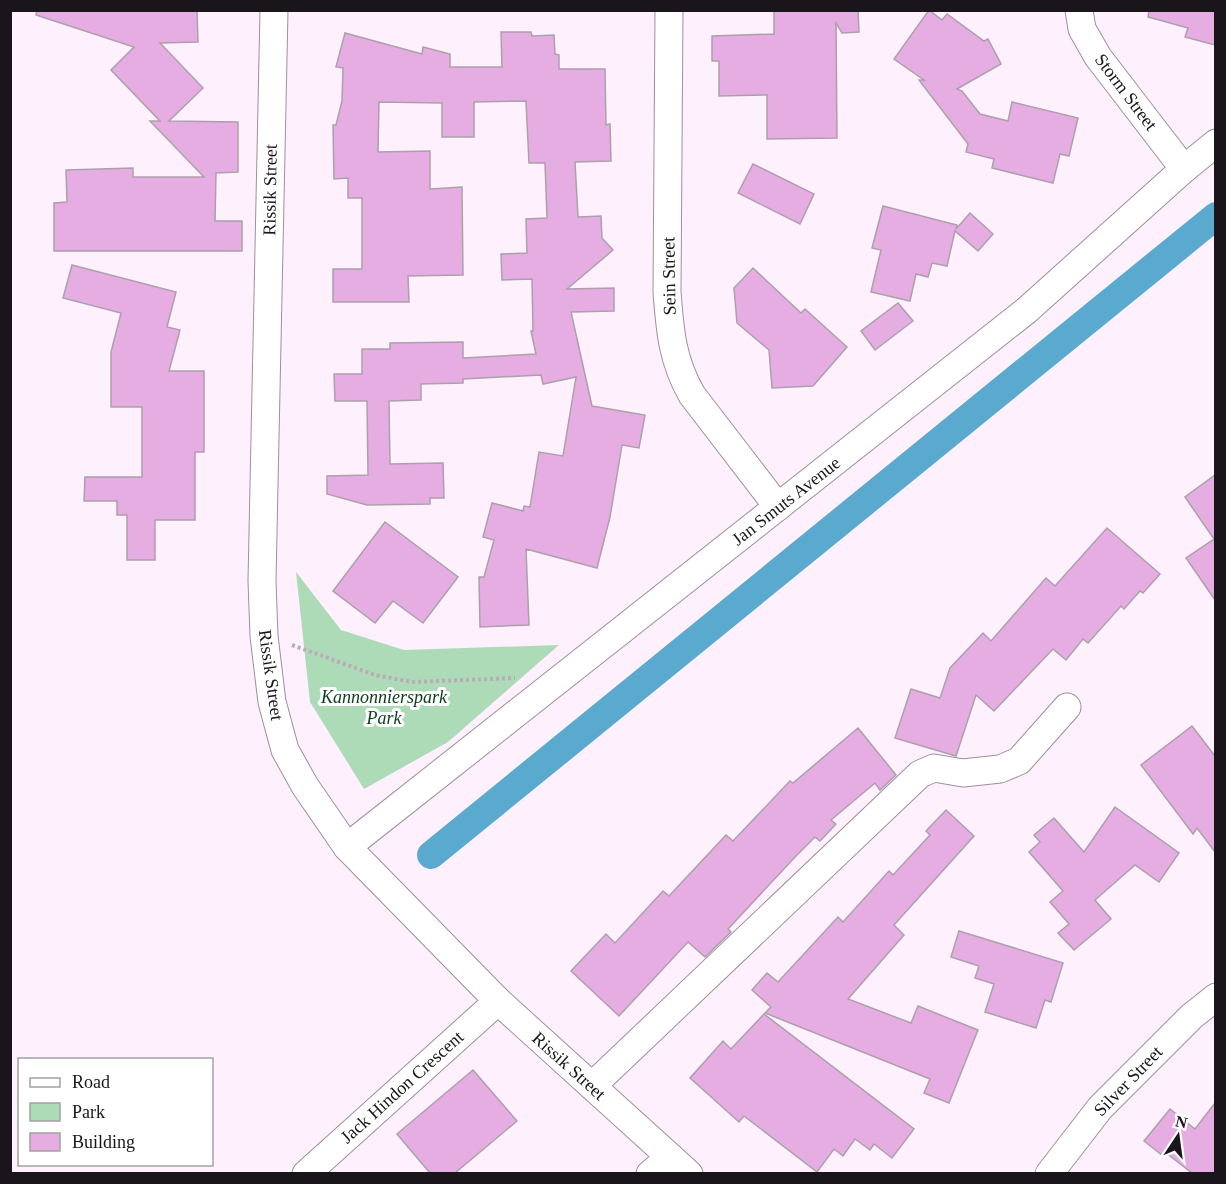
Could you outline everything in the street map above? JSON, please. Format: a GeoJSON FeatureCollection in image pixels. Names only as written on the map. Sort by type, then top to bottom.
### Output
{"type":"FeatureCollection","features":[{"type":"Feature","properties":{"kind":"street","name":"Rissik Street"},"geometry":{"type":"LineString","coordinates":[[274,10],[262,569],[264,636],[272,702],[285,750],[304,786],[347,847],[498,1001],[592,1086],[670,1168]]}},
{"type":"Feature","properties":{"kind":"street","name":"Sein Street"},"geometry":{"type":"LineString","coordinates":[[669,10],[667,292],[670,335],[681,376],[692,395],[778,507]]}},
{"type":"Feature","properties":{"kind":"street","name":"Storm Street"},"geometry":{"type":"LineString","coordinates":[[1079,10],[1082,29],[1098,57],[1184,169]]}},
{"type":"Feature","properties":{"kind":"street","name":"Jan Smuts Avenue"},"geometry":{"type":"LineString","coordinates":[[347,847],[1027,310],[1215,143]]}},
{"type":"Feature","properties":{"kind":"street"},"geometry":{"type":"LineString","coordinates":[[592,1086],[920,774],[934,768],[963,773],[1000,769],[1019,761],[1067,707]]}},
{"type":"Feature","properties":{"kind":"street","name":"Silver Street"},"geometry":{"type":"LineString","coordinates":[[1049,1173],[1100,1108],[1192,1016],[1215,997]]}},
{"type":"Feature","properties":{"kind":"street","name":"Jack Hindon Crescent"},"geometry":{"type":"LineString","coordinates":[[306,1173],[498,1001]]}},
{"type":"Feature","properties":{"kind":"path"},"geometry":{"type":"LineString","coordinates":[[264,636],[375,675],[412,682],[517,678]]}},
{"type":"Feature","properties":{"kind":"green space","name":"Kannonnierspark Park"},"geometry":{"type":"Polygon","coordinates":[[[296,572],[341,630],[404,650],[559,645],[448,742],[364,789],[310,702],[296,572]]]}},
{"type":"Feature","properties":{"kind":"building"},"geometry":{"type":"Polygon","coordinates":[[[37,10],[197,10],[198,42],[160,43],[203,88],[169,121],[238,122],[238,172],[216,173],[215,221],[242,221],[242,251],[54,251],[54,203],[67,202],[66,170],[133,168],[133,177],[204,177],[150,121],[160,121],[111,70],[134,47],[36,15],[37,10]]]}},
{"type":"Feature","properties":{"kind":"building"},"geometry":{"type":"Polygon","coordinates":[[[774,10],[858,10],[859,32],[842,33],[836,23],[837,138],[767,139],[767,95],[719,96],[719,61],[712,61],[712,36],[774,34],[774,10]]]}},
{"type":"Feature","properties":{"kind":"building"},"geometry":{"type":"Polygon","coordinates":[[[929,10],[942,20],[947,14],[984,41],[988,39],[1001,64],[957,89],[962,91],[980,114],[1008,121],[1012,102],[1078,118],[1069,156],[1060,154],[1053,183],[992,168],[994,159],[966,152],[968,144],[919,80],[924,80],[894,59],[929,10]]]}},
{"type":"Feature","properties":{"kind":"building"},"geometry":{"type":"Polygon","coordinates":[[[1149,10],[1215,10],[1215,45],[1185,37],[1188,28],[1148,17],[1149,10]]]}},
{"type":"Feature","properties":{"kind":"building"},"geometry":{"type":"Polygon","coordinates":[[[501,32],[531,32],[532,36],[554,35],[555,54],[559,55],[559,69],[605,69],[606,125],[610,124],[611,161],[575,162],[578,217],[601,216],[602,238],[613,250],[567,289],[614,288],[614,311],[571,312],[592,406],[645,415],[639,448],[622,445],[610,517],[597,568],[526,549],[529,625],[480,627],[479,577],[484,577],[494,540],[483,537],[492,503],[523,511],[524,506],[530,507],[539,452],[563,456],[576,377],[543,384],[541,375],[463,379],[463,383],[421,384],[421,400],[389,401],[390,464],[443,463],[444,498],[430,498],[430,504],[367,505],[327,494],[327,476],[368,475],[367,401],[335,401],[334,374],[362,374],[362,349],[390,349],[390,343],[463,342],[463,358],[536,354],[531,331],[533,331],[532,279],[502,280],[501,254],[527,253],[526,219],[547,218],[545,163],[529,163],[526,101],[474,102],[474,137],[442,137],[442,103],[379,102],[378,152],[430,151],[430,189],[462,187],[463,275],[408,276],[409,302],[333,302],[333,269],[362,269],[362,198],[348,198],[348,178],[334,179],[333,125],[336,125],[342,101],[343,68],[336,67],[345,33],[422,54],[423,47],[450,54],[450,67],[502,67],[501,32]]]}},
{"type":"Feature","properties":{"kind":"building"},"geometry":{"type":"Polygon","coordinates":[[[753,164],[814,194],[800,224],[738,193],[753,164]]]}},
{"type":"Feature","properties":{"kind":"building"},"geometry":{"type":"Polygon","coordinates":[[[883,206],[957,225],[956,229],[970,213],[993,234],[978,251],[955,231],[947,266],[932,263],[928,277],[916,274],[910,301],[871,292],[881,250],[872,248],[883,206]]]}},
{"type":"Feature","properties":{"kind":"building"},"geometry":{"type":"Polygon","coordinates":[[[72,265],[176,292],[167,327],[180,330],[169,371],[204,371],[204,452],[195,452],[195,520],[155,520],[155,560],[127,560],[127,515],[117,515],[117,501],[84,501],[85,477],[142,477],[142,407],[111,407],[111,352],[121,313],[63,298],[72,265]]]}},
{"type":"Feature","properties":{"kind":"building"},"geometry":{"type":"Polygon","coordinates":[[[753,268],[801,313],[805,309],[847,347],[813,386],[772,388],[769,350],[737,323],[734,288],[753,268]]]}},
{"type":"Feature","properties":{"kind":"building"},"geometry":{"type":"Polygon","coordinates":[[[898,303],[913,321],[875,350],[861,331],[898,303]]]}},
{"type":"Feature","properties":{"kind":"building"},"geometry":{"type":"Polygon","coordinates":[[[1215,475],[1215,600],[1186,558],[1214,539],[1185,497],[1215,475]]]}},
{"type":"Feature","properties":{"kind":"building"},"geometry":{"type":"Polygon","coordinates":[[[385,522],[458,577],[423,623],[393,601],[375,623],[333,591],[385,522]]]}},
{"type":"Feature","properties":{"kind":"building"},"geometry":{"type":"Polygon","coordinates":[[[1107,528],[1160,574],[1143,593],[1140,591],[1124,609],[1121,606],[1088,643],[1083,639],[1066,660],[1053,649],[994,711],[976,695],[956,756],[895,738],[911,689],[940,698],[950,668],[983,633],[991,641],[1046,578],[1055,586],[1107,528]]]}},
{"type":"Feature","properties":{"kind":"building"},"geometry":{"type":"Polygon","coordinates":[[[1192,726],[1215,756],[1215,852],[1197,828],[1193,834],[1141,765],[1192,726]]]}},
{"type":"Feature","properties":{"kind":"building"},"geometry":{"type":"Polygon","coordinates":[[[858,728],[896,775],[880,790],[875,783],[831,820],[836,824],[820,841],[815,837],[796,856],[728,929],[731,932],[705,957],[688,942],[619,1016],[571,971],[606,934],[615,943],[663,891],[669,896],[726,835],[733,841],[790,781],[793,783],[858,728]]]}},
{"type":"Feature","properties":{"kind":"building"},"geometry":{"type":"Polygon","coordinates":[[[1115,807],[1179,853],[1159,882],[1135,865],[1095,900],[1111,919],[1074,950],[1058,933],[1069,924],[1050,902],[1063,891],[1029,852],[1040,842],[1034,835],[1054,818],[1084,852],[1115,807]]]}},
{"type":"Feature","properties":{"kind":"building"},"geometry":{"type":"Polygon","coordinates":[[[946,810],[974,836],[894,925],[904,935],[848,999],[911,1023],[918,1006],[978,1030],[949,1103],[924,1093],[930,1079],[765,1013],[771,1007],[752,990],[767,973],[778,982],[838,917],[843,922],[889,871],[893,875],[930,835],[926,831],[946,810]]]}},
{"type":"Feature","properties":{"kind":"building"},"geometry":{"type":"Polygon","coordinates":[[[959,931],[1063,963],[1051,1002],[1045,1000],[1036,1028],[985,1012],[994,984],[975,978],[979,966],[951,957],[959,931]]]}},
{"type":"Feature","properties":{"kind":"building"},"geometry":{"type":"Polygon","coordinates":[[[764,1014],[914,1129],[892,1158],[874,1144],[870,1150],[855,1139],[843,1156],[834,1149],[817,1172],[744,1116],[739,1122],[690,1078],[723,1041],[731,1049],[764,1014]]]}},
{"type":"Feature","properties":{"kind":"building"},"geometry":{"type":"Polygon","coordinates":[[[473,1070],[517,1121],[455,1173],[430,1173],[397,1134],[473,1070]]]}},
{"type":"Feature","properties":{"kind":"building"},"geometry":{"type":"Polygon","coordinates":[[[1215,1103],[1215,1173],[1192,1173],[1166,1153],[1163,1156],[1144,1141],[1170,1109],[1195,1129],[1215,1103]]]}},
{"type":"Feature","properties":{"kind":"waterway"},"geometry":{"type":"LineString","coordinates":[[431,855],[1216,216]]}}]}
